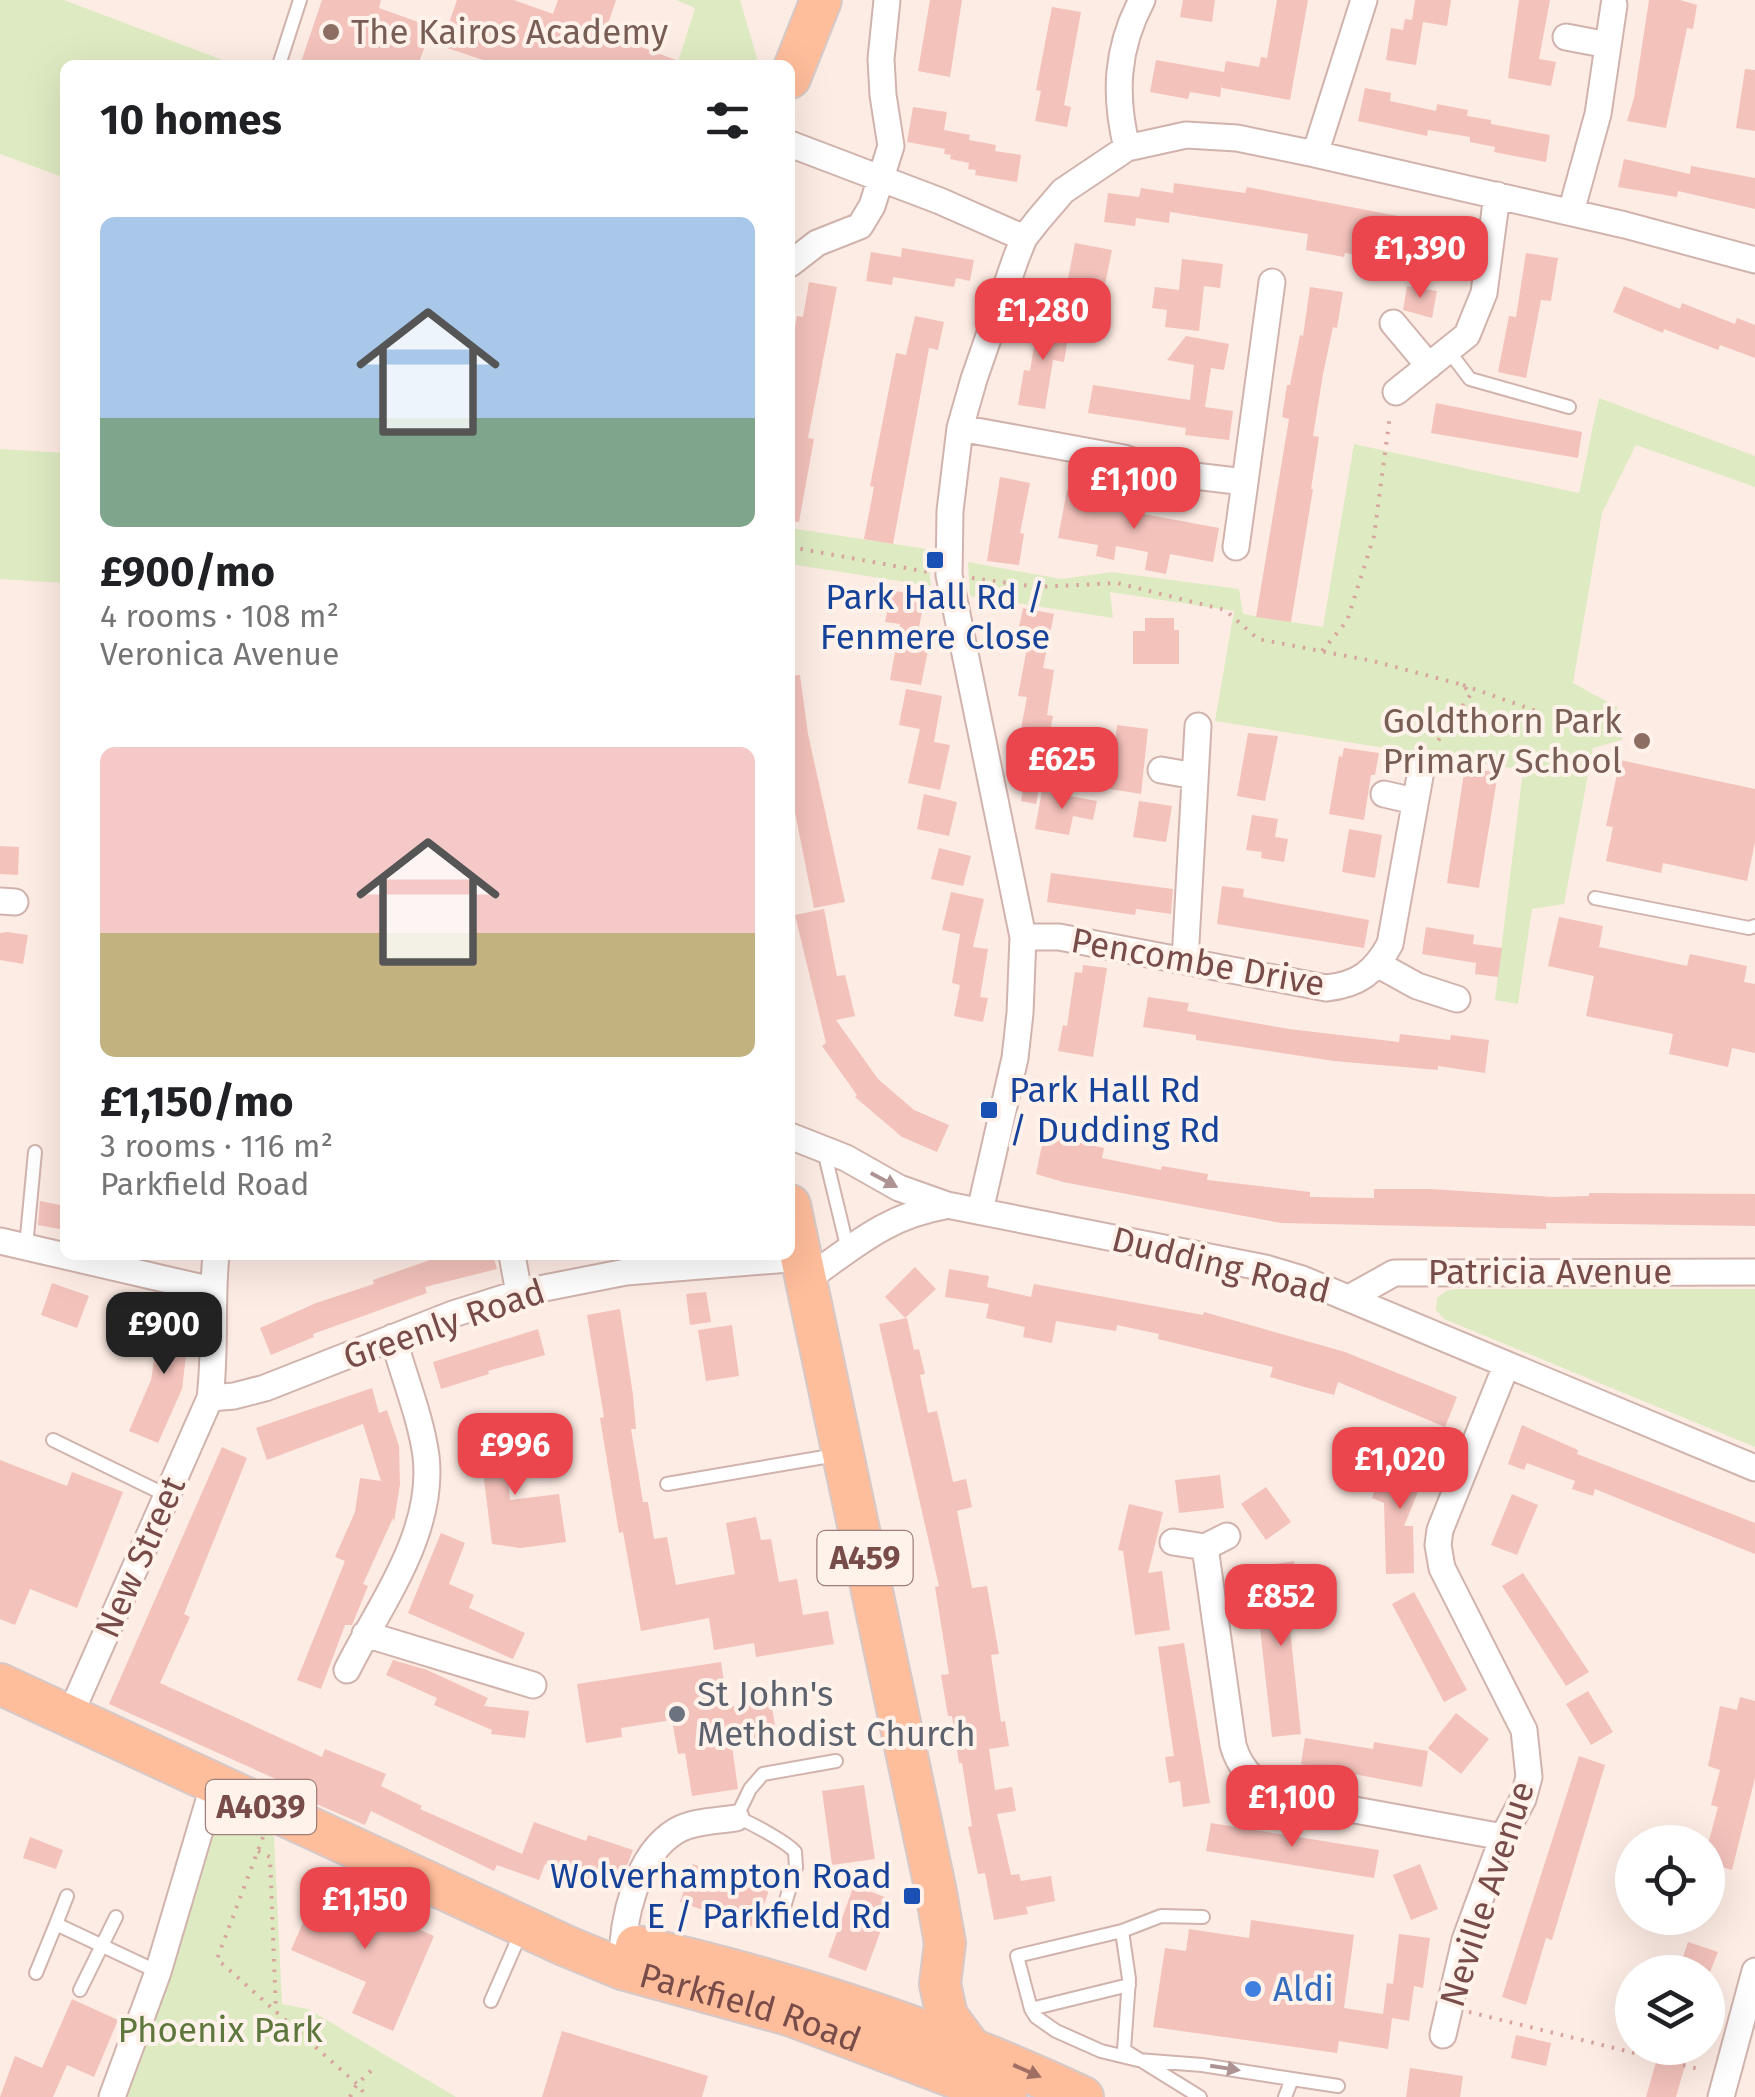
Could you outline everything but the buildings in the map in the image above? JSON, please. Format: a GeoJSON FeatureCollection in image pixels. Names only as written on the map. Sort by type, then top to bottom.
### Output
{"type":"FeatureCollection","features":[{"type":"Feature","properties":{"kind":"main road"},"geometry":{"type":"LineString","coordinates":[[795,66],[822,0]]}},
{"type":"Feature","properties":{"kind":"main road","name":"A459"},"geometry":{"type":"LineString","coordinates":[[795,1228],[945,1942],[940,1984],[948,2016],[982,2082]]}},
{"type":"Feature","properties":{"kind":"main road","name":"Parkfield Road"},"geometry":{"type":"LineString","coordinates":[[0,1684],[523,1928],[622,1956],[982,2082]]}},
{"type":"Feature","properties":{"kind":"main road"},"geometry":{"type":"LineString","coordinates":[[854,2005],[889,2004],[919,1995],[929,1986],[945,1942]]}},
{"type":"Feature","properties":{"kind":"main road","name":"Parkfield Road"},"geometry":{"type":"LineString","coordinates":[[622,1956],[730,1968],[854,2005],[982,2082]]}},
{"type":"Feature","properties":{"kind":"main road","name":"A4039"},"geometry":{"type":"LineString","coordinates":[[982,2082],[1084,2097]]}},
{"type":"Feature","properties":{"kind":"street"},"geometry":{"type":"LineString","coordinates":[[795,260],[817,244],[860,226],[882,180],[891,146],[882,94],[881,58],[887,0]]}},
{"type":"Feature","properties":{"kind":"street"},"geometry":{"type":"LineString","coordinates":[[1127,148],[1117,87],[1130,28],[1142,0]]}},
{"type":"Feature","properties":{"kind":"street"},"geometry":{"type":"LineString","coordinates":[[1314,154],[1364,0]]}},
{"type":"Feature","properties":{"kind":"street"},"geometry":{"type":"LineString","coordinates":[[1571,212],[1598,114],[1614,5]]}},
{"type":"Feature","properties":{"kind":"street"},"geometry":{"type":"LineString","coordinates":[[1566,36],[1608,45]]}},
{"type":"Feature","properties":{"kind":"street"},"geometry":{"type":"LineString","coordinates":[[980,1212],[1014,1058],[1022,937],[949,576],[950,511],[960,428],[1024,238],[1062,191],[1127,148],[1186,134],[1236,138],[1571,212],[1755,260]]}},
{"type":"Feature","properties":{"kind":"street"},"geometry":{"type":"LineString","coordinates":[[795,146],[985,219],[1024,238]]}},
{"type":"Feature","properties":{"kind":"street"},"geometry":{"type":"LineString","coordinates":[[1396,392],[1468,335],[1484,292],[1497,195]]}},
{"type":"Feature","properties":{"kind":"street"},"geometry":{"type":"LineString","coordinates":[[1236,548],[1272,282]]}},
{"type":"Feature","properties":{"kind":"street"},"geometry":{"type":"LineString","coordinates":[[1392,323],[1438,358]]}},
{"type":"Feature","properties":{"kind":"street"},"geometry":{"type":"LineString","coordinates":[[960,428],[1124,458],[1169,473],[1246,482]]}},
{"type":"Feature","properties":{"kind":"street"},"geometry":{"type":"LineString","coordinates":[[1185,962],[1198,726]]}},
{"type":"Feature","properties":{"kind":"street","name":"Pencombe Drive"},"geometry":{"type":"LineString","coordinates":[[1022,937],[1059,937],[1326,988],[1356,982],[1379,965],[1390,944],[1422,765]]}},
{"type":"Feature","properties":{"kind":"street"},"geometry":{"type":"LineString","coordinates":[[1161,770],[1196,776]]}},
{"type":"Feature","properties":{"kind":"street"},"geometry":{"type":"LineString","coordinates":[[1384,794],[1414,802]]}},
{"type":"Feature","properties":{"kind":"street"},"geometry":{"type":"LineString","coordinates":[[1379,965],[1417,986],[1457,998]]}},
{"type":"Feature","properties":{"kind":"street","name":"Dudding Road"},"geometry":{"type":"LineString","coordinates":[[795,1138],[899,1188],[947,1206],[1266,1268],[1351,1298],[1755,1468]]}},
{"type":"Feature","properties":{"kind":"street"},"geometry":{"type":"LineString","coordinates":[[804,1269],[848,1250],[911,1212],[947,1206]]}},
{"type":"Feature","properties":{"kind":"street"},"geometry":{"type":"LineString","coordinates":[[0,1241],[60,1255]]}},
{"type":"Feature","properties":{"kind":"street"},"geometry":{"type":"LineString","coordinates":[[82,1260],[212,1290]]}},
{"type":"Feature","properties":{"kind":"street","name":"New Street"},"geometry":{"type":"LineString","coordinates":[[70,1716],[210,1398],[215,1356],[212,1290],[215,1260]]}},
{"type":"Feature","properties":{"kind":"street"},"geometry":{"type":"LineString","coordinates":[[513,1260],[519,1293]]}},
{"type":"Feature","properties":{"kind":"street","name":"Greenly Road"},"geometry":{"type":"LineString","coordinates":[[210,1398],[265,1388],[519,1293],[626,1272],[804,1269]]}},
{"type":"Feature","properties":{"kind":"street","name":"Patricia Avenue"},"geometry":{"type":"LineString","coordinates":[[1351,1298],[1394,1273],[1755,1272]]}},
{"type":"Feature","properties":{"kind":"street"},"geometry":{"type":"LineString","coordinates":[[347,1670],[418,1528],[425,1479],[426,1455],[393,1337]]}},
{"type":"Feature","properties":{"kind":"street","name":"Neville Avenue"},"geometry":{"type":"LineString","coordinates":[[1444,2035],[1465,1940],[1528,1777],[1524,1730],[1442,1568],[1438,1545],[1440,1530],[1506,1366]]}},
{"type":"Feature","properties":{"kind":"street"},"geometry":{"type":"LineString","coordinates":[[1174,1542],[1216,1542],[1233,1745],[1238,1762],[1249,1775],[1266,1790],[1289,1798],[1503,1837]]}},
{"type":"Feature","properties":{"kind":"street"},"geometry":{"type":"LineString","coordinates":[[365,1634],[533,1685]]}},
{"type":"Feature","properties":{"kind":"street"},"geometry":{"type":"LineString","coordinates":[[112,2097],[158,1972],[214,1783]]}},
{"type":"Feature","properties":{"kind":"street"},"geometry":{"type":"LineString","coordinates":[[622,1956],[637,1887],[652,1851],[679,1829],[736,1818]]}},
{"type":"Feature","properties":{"kind":"street"},"geometry":{"type":"LineString","coordinates":[[1724,2086],[1755,1972]]}},
{"type":"Feature","properties":{"kind":"lane"},"geometry":{"type":"LineString","coordinates":[[281,60],[300,0]]}},
{"type":"Feature","properties":{"kind":"lane"},"geometry":{"type":"LineString","coordinates":[[1438,358],[1470,379],[1569,407]]}},
{"type":"Feature","properties":{"kind":"lane"},"geometry":{"type":"LineString","coordinates":[[1595,898],[1749,928],[1755,926]]}},
{"type":"Feature","properties":{"kind":"lane"},"geometry":{"type":"LineString","coordinates":[[824,1149],[848,1250]]}},
{"type":"Feature","properties":{"kind":"lane"},"geometry":{"type":"LineString","coordinates":[[26,1247],[35,1152]]}},
{"type":"Feature","properties":{"kind":"lane"},"geometry":{"type":"LineString","coordinates":[[54,1440],[166,1495]]}},
{"type":"Feature","properties":{"kind":"lane"},"geometry":{"type":"LineString","coordinates":[[668,1484],[843,1454]]}},
{"type":"Feature","properties":{"kind":"lane"},"geometry":{"type":"LineString","coordinates":[[784,1907],[796,1867],[796,1852],[778,1838],[753,1828],[747,1820],[736,1818],[750,1789],[763,1774],[836,1762]]}},
{"type":"Feature","properties":{"kind":"lane"},"geometry":{"type":"LineString","coordinates":[[36,1973],[67,1896]]}},
{"type":"Feature","properties":{"kind":"lane"},"geometry":{"type":"LineString","coordinates":[[1204,1917],[1161,1916],[1122,1931],[1017,1956],[1031,2009],[1056,2030],[1100,2050],[1138,2060],[1202,2065],[1338,2086]]}},
{"type":"Feature","properties":{"kind":"lane"},"geometry":{"type":"LineString","coordinates":[[80,1990],[116,1917]]}},
{"type":"Feature","properties":{"kind":"lane"},"geometry":{"type":"LineString","coordinates":[[56,1924],[158,1972]]}},
{"type":"Feature","properties":{"kind":"lane"},"geometry":{"type":"LineString","coordinates":[[490,2000],[523,1928]]}},
{"type":"Feature","properties":{"kind":"lane"},"geometry":{"type":"LineString","coordinates":[[1122,1931],[1129,1985],[1124,2050],[1195,2095]]}},
{"type":"Feature","properties":{"kind":"lane"},"geometry":{"type":"LineString","coordinates":[[1031,2009],[1129,1985]]}},
{"type":"Feature","properties":{"kind":"lane"},"geometry":{"type":"LineString","coordinates":[[1285,2097],[1292,2079]]}},
{"type":"Feature","properties":{"kind":"path"},"geometry":{"type":"LineString","coordinates":[[1322,651],[1347,621],[1374,536],[1396,392]]}},
{"type":"Feature","properties":{"kind":"path"},"geometry":{"type":"LineString","coordinates":[[795,547],[949,576],[1037,586],[1117,583],[1224,610],[1258,639],[1463,684],[1536,711]]}},
{"type":"Feature","properties":{"kind":"path"},"geometry":{"type":"LineString","coordinates":[[1422,765],[1471,694],[1463,684]]}},
{"type":"Feature","properties":{"kind":"path"},"geometry":{"type":"LineString","coordinates":[[273,1812],[217,1959],[367,2097]]}},
{"type":"Feature","properties":{"kind":"path"},"geometry":{"type":"LineString","coordinates":[[258,1850],[270,1856],[276,2012]]}},
{"type":"Feature","properties":{"kind":"path"},"geometry":{"type":"LineString","coordinates":[[1448,2008],[1724,2086]]}},
{"type":"Feature","properties":{"kind":"path"},"geometry":{"type":"LineString","coordinates":[[350,2097],[356,2084],[376,2066]]}},
{"type":"Feature","properties":{"kind":"green space"},"geometry":{"type":"Polygon","coordinates":[[[0,0],[64,0],[223,60],[60,60],[60,176],[0,154],[0,0]]]}},
{"type":"Feature","properties":{"kind":"green space"},"geometry":{"type":"Polygon","coordinates":[[[676,0],[740,0],[758,60],[679,60],[695,8],[676,0]]]}},
{"type":"Feature","properties":{"kind":"green space"},"geometry":{"type":"Polygon","coordinates":[[[1599,398],[1755,456],[1755,487],[1636,445],[1602,513],[1573,683],[1617,707],[1622,740],[1593,748],[1564,904],[1532,909],[1518,1004],[1495,1000],[1523,770],[1215,721],[1234,611],[1110,592],[1113,618],[970,596],[968,562],[1061,579],[1112,572],[1239,589],[1243,614],[1323,627],[1354,444],[1579,493],[1599,398]]]}},
{"type":"Feature","properties":{"kind":"green space"},"geometry":{"type":"Polygon","coordinates":[[[0,449],[60,453],[60,583],[0,579],[0,449]]]}},
{"type":"Feature","properties":{"kind":"green space"},"geometry":{"type":"Polygon","coordinates":[[[795,529],[927,549],[931,586],[795,565],[795,529]]]}},
{"type":"Feature","properties":{"kind":"green space"},"geometry":{"type":"Polygon","coordinates":[[[1454,1289],[1755,1289],[1755,1447],[1444,1319],[1436,1310],[1437,1298],[1454,1289]]]}},
{"type":"Feature","properties":{"kind":"green space","name":"Phoenix Park"},"geometry":{"type":"Polygon","coordinates":[[[242,1822],[274,1836],[282,2004],[308,2009],[456,2097],[125,2097],[211,1831],[242,1822]]]}},
{"type":"Feature","properties":{"kind":"place","name":"The Kairos Academy"},"geometry":{"type":"Point","coordinates":[331,32]}},
{"type":"Feature","properties":{"kind":"place","name":"Park Hall Rd / Fenmere Close"},"geometry":{"type":"Point","coordinates":[935,560]}},
{"type":"Feature","properties":{"kind":"place","name":"Goldthorn Park Primary School"},"geometry":{"type":"Point","coordinates":[1642,741]}},
{"type":"Feature","properties":{"kind":"place","name":"Park Hall Rd / Dudding Rd"},"geometry":{"type":"Point","coordinates":[989,1110]}},
{"type":"Feature","properties":{"kind":"place","name":"St John's Methodist Church"},"geometry":{"type":"Point","coordinates":[677,1714]}},
{"type":"Feature","properties":{"kind":"place","name":"Wolverhampton Road E / Parkfield Rd"},"geometry":{"type":"Point","coordinates":[912,1896]}},
{"type":"Feature","properties":{"kind":"place","name":"Aldi"},"geometry":{"type":"Point","coordinates":[1253,1989]}}]}
